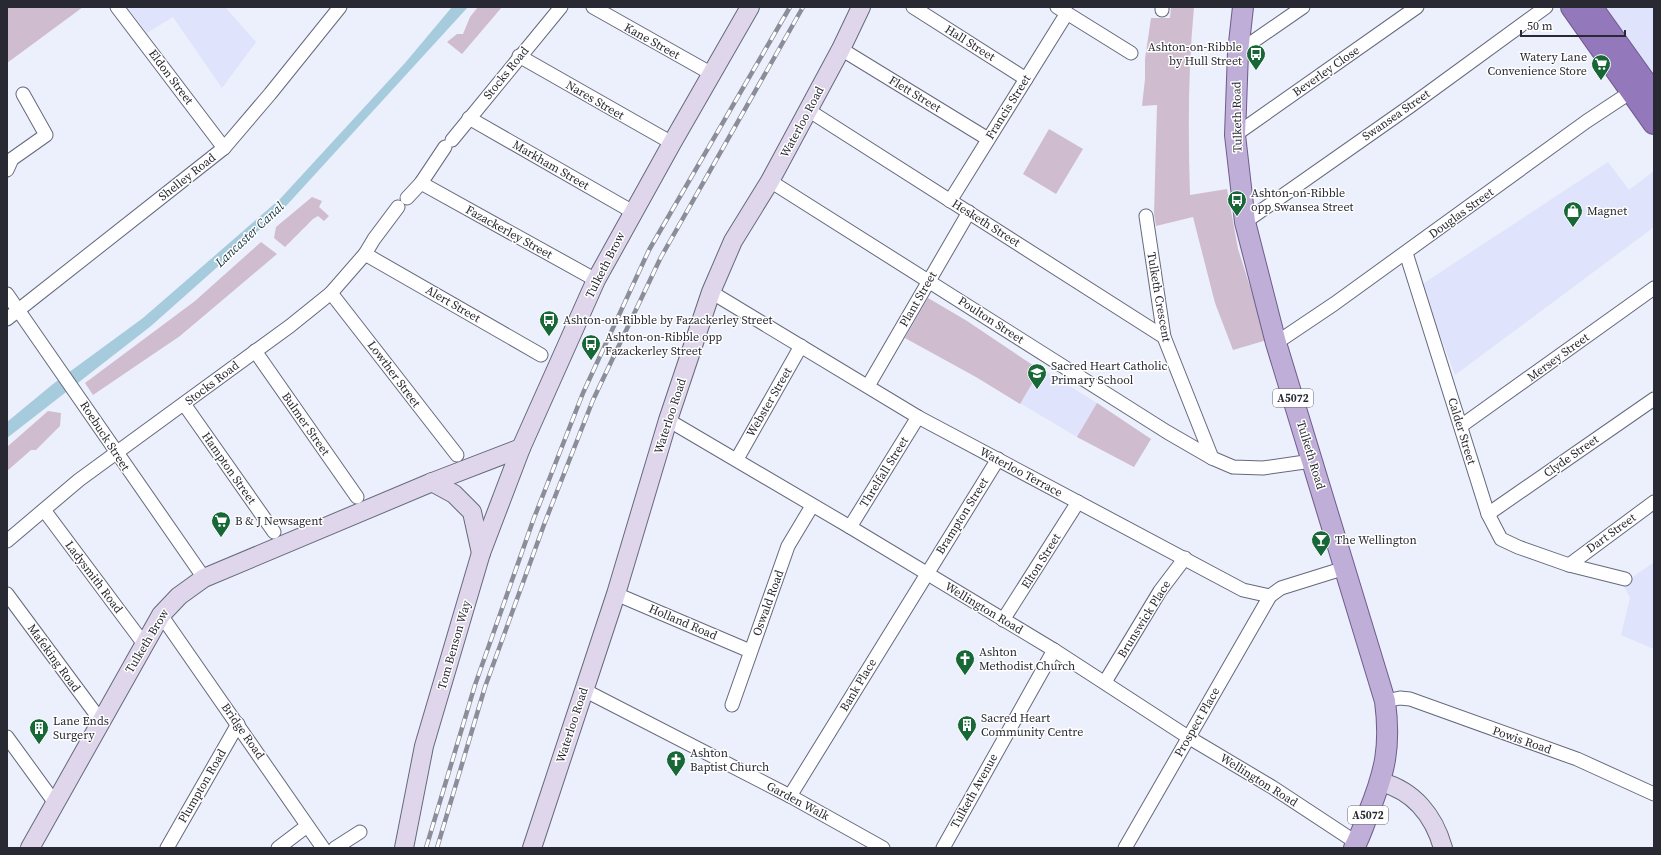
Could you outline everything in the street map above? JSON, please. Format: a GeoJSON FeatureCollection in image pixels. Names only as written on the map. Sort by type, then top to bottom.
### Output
{"type":"FeatureCollection","features":[{"type":"Feature","properties":{"kind":"highway"},"geometry":{"type":"LineString","coordinates":[[1572,7],[1644,90]]}},
{"type":"Feature","properties":{"kind":"highway"},"geometry":{"type":"LineString","coordinates":[[1591,7],[1644,90],[1654,124]]}},
{"type":"Feature","properties":{"kind":"main road","name":"Tulketh Road"},"geometry":{"type":"LineString","coordinates":[[1243,7],[1238,52],[1235,135],[1245,222],[1276,342],[1385,701],[1388,742],[1386,763],[1381,782],[1355,845]]}},
{"type":"Feature","properties":{"kind":"street","name":"Eldon Street"},"geometry":{"type":"LineString","coordinates":[[117,7],[224,148]]}},
{"type":"Feature","properties":{"kind":"street","name":"Shelley Road"},"geometry":{"type":"LineString","coordinates":[[7,319],[224,148],[340,7]]}},
{"type":"Feature","properties":{"kind":"street","name":"Stocks Road"},"geometry":{"type":"LineString","coordinates":[[7,541],[115,452],[184,404],[331,293],[365,254],[374,239],[402,203],[421,183],[448,144],[519,56],[561,7]]}},
{"type":"Feature","properties":{"kind":"street","name":"Kane Street"},"geometry":{"type":"LineString","coordinates":[[593,7],[712,74]]}},
{"type":"Feature","properties":{"kind":"street","name":"Tulketh Brow"},"geometry":{"type":"LineString","coordinates":[[30,848],[161,615],[179,596],[204,578],[432,482],[521,448],[596,280],[750,7]]}},
{"type":"Feature","properties":{"kind":"street","name":"Waterloo Road"},"geometry":{"type":"LineString","coordinates":[[532,848],[616,594],[668,420],[711,292],[733,241],[770,181],[841,49],[861,7]]}},
{"type":"Feature","properties":{"kind":"street","name":"Hall Street"},"geometry":{"type":"LineString","coordinates":[[913,7],[1026,79]]}},
{"type":"Feature","properties":{"kind":"street"},"geometry":{"type":"LineString","coordinates":[[1238,52],[1303,7]]}},
{"type":"Feature","properties":{"kind":"street","name":"Beverley Close"},"geometry":{"type":"LineString","coordinates":[[1235,135],[1417,7]]}},
{"type":"Feature","properties":{"kind":"street","name":"Swansea Street"},"geometry":{"type":"LineString","coordinates":[[1245,222],[1409,107],[1546,7]]}},
{"type":"Feature","properties":{"kind":"street","name":"Francis Street"},"geometry":{"type":"LineString","coordinates":[[950,201],[1026,79],[1062,10]]}},
{"type":"Feature","properties":{"kind":"street"},"geometry":{"type":"LineString","coordinates":[[1062,10],[1131,53]]}},
{"type":"Feature","properties":{"kind":"street","name":"Flett Street"},"geometry":{"type":"LineString","coordinates":[[841,49],[988,139]]}},
{"type":"Feature","properties":{"kind":"street","name":"Nares Street"},"geometry":{"type":"LineString","coordinates":[[519,56],[672,143]]}},
{"type":"Feature","properties":{"kind":"street","name":"Douglas Street"},"geometry":{"type":"LineString","coordinates":[[1276,342],[1406,253],[1587,121],[1644,90]]}},
{"type":"Feature","properties":{"kind":"street"},"geometry":{"type":"LineString","coordinates":[[7,170],[12,159],[46,135],[23,94]]}},
{"type":"Feature","properties":{"kind":"street","name":"Hesketh Street"},"geometry":{"type":"LineString","coordinates":[[808,110],[1164,337]]}},
{"type":"Feature","properties":{"kind":"street","name":"Markham Street"},"geometry":{"type":"LineString","coordinates":[[469,118],[633,212]]}},
{"type":"Feature","properties":{"kind":"street","name":"Poulton Street"},"geometry":{"type":"LineString","coordinates":[[770,181],[929,280],[1167,432],[1212,458]]}},
{"type":"Feature","properties":{"kind":"street","name":"Fazackerley Street"},"geometry":{"type":"LineString","coordinates":[[421,183],[596,280]]}},
{"type":"Feature","properties":{"kind":"street","name":"Plant Street"},"geometry":{"type":"LineString","coordinates":[[868,386],[969,212]]}},
{"type":"Feature","properties":{"kind":"street","name":"Tulketh Crescent"},"geometry":{"type":"LineString","coordinates":[[1146,216],[1164,337],[1212,458]]}},
{"type":"Feature","properties":{"kind":"street","name":"Calder Street"},"geometry":{"type":"LineString","coordinates":[[1406,253],[1488,514],[1502,538],[1518,547],[1569,565],[1625,579]]}},
{"type":"Feature","properties":{"kind":"street","name":"Alert Street"},"geometry":{"type":"LineString","coordinates":[[365,254],[541,355]]}},
{"type":"Feature","properties":{"kind":"street","name":"Mersey Street"},"geometry":{"type":"LineString","coordinates":[[1461,426],[1654,288]]}},
{"type":"Feature","properties":{"kind":"street","name":"Waterloo Terrace"},"geometry":{"type":"LineString","coordinates":[[711,292],[918,417],[1244,590],[1270,596]]}},
{"type":"Feature","properties":{"kind":"street","name":"Lowther Street"},"geometry":{"type":"LineString","coordinates":[[331,293],[457,454]]}},
{"type":"Feature","properties":{"kind":"street","name":"Roebuck Street"},"geometry":{"type":"LineString","coordinates":[[7,294],[48,351],[115,452],[204,578]]}},
{"type":"Feature","properties":{"kind":"street","name":"Webster Street"},"geometry":{"type":"LineString","coordinates":[[737,459],[801,346]]}},
{"type":"Feature","properties":{"kind":"street","name":"Bulmer Street"},"geometry":{"type":"LineString","coordinates":[[255,351],[357,496]]}},
{"type":"Feature","properties":{"kind":"street","name":"Clyde Street"},"geometry":{"type":"LineString","coordinates":[[1488,514],[1654,398]]}},
{"type":"Feature","properties":{"kind":"street","name":"Hampton Street"},"geometry":{"type":"LineString","coordinates":[[184,404],[274,532]]}},
{"type":"Feature","properties":{"kind":"street","name":"Threlfall Street"},"geometry":{"type":"LineString","coordinates":[[850,526],[918,417]]}},
{"type":"Feature","properties":{"kind":"street","name":"Wellington Road"},"geometry":{"type":"LineString","coordinates":[[668,420],[737,459],[812,506],[850,526],[926,574],[1054,650],[1188,737],[1272,787],[1355,845]]}},
{"type":"Feature","properties":{"kind":"street","name":"Tom Benson Way"},"geometry":{"type":"LineString","coordinates":[[404,848],[424,746],[481,553],[521,448]]}},
{"type":"Feature","properties":{"kind":"street"},"geometry":{"type":"LineString","coordinates":[[1212,458],[1233,467],[1263,468],[1312,461]]}},
{"type":"Feature","properties":{"kind":"street","name":"Brampton Street"},"geometry":{"type":"LineString","coordinates":[[926,574],[998,459]]}},
{"type":"Feature","properties":{"kind":"street"},"geometry":{"type":"LineString","coordinates":[[432,482],[454,494],[472,512],[481,553]]}},
{"type":"Feature","properties":{"kind":"street","name":"Elton Street"},"geometry":{"type":"LineString","coordinates":[[1003,620],[1078,502]]}},
{"type":"Feature","properties":{"kind":"street","name":"Dart Street"},"geometry":{"type":"LineString","coordinates":[[1569,565],[1654,502]]}},
{"type":"Feature","properties":{"kind":"street","name":"Oswald Road"},"geometry":{"type":"LineString","coordinates":[[732,705],[788,546],[812,506]]}},
{"type":"Feature","properties":{"kind":"street","name":"Ladysmith Road"},"geometry":{"type":"LineString","coordinates":[[44,510],[144,644]]}},
{"type":"Feature","properties":{"kind":"street","name":"Brunswick Place"},"geometry":{"type":"LineString","coordinates":[[1105,682],[1160,591],[1185,558]]}},
{"type":"Feature","properties":{"kind":"street"},"geometry":{"type":"LineString","coordinates":[[1270,596],[1281,588],[1345,568]]}},
{"type":"Feature","properties":{"kind":"street","name":"Bank Place"},"geometry":{"type":"LineString","coordinates":[[790,796],[926,574]]}},
{"type":"Feature","properties":{"kind":"street","name":"Mafeking Road"},"geometry":{"type":"LineString","coordinates":[[7,594],[101,721]]}},
{"type":"Feature","properties":{"kind":"street","name":"Holland Road"},"geometry":{"type":"LineString","coordinates":[[616,594],[750,651]]}},
{"type":"Feature","properties":{"kind":"street","name":"Prospect Place"},"geometry":{"type":"LineString","coordinates":[[1125,848],[1270,596]]}},
{"type":"Feature","properties":{"kind":"street","name":"Bridge Road"},"geometry":{"type":"LineString","coordinates":[[161,615],[323,848]]}},
{"type":"Feature","properties":{"kind":"street","name":"Tulketh Avenue"},"geometry":{"type":"LineString","coordinates":[[943,848],[1054,650]]}},
{"type":"Feature","properties":{"kind":"street","name":"Garden Walk"},"geometry":{"type":"LineString","coordinates":[[584,690],[790,796],[883,848]]}},
{"type":"Feature","properties":{"kind":"street","name":"Powis Road"},"geometry":{"type":"LineString","coordinates":[[1385,701],[1400,698],[1410,699],[1577,759],[1654,794]]}},
{"type":"Feature","properties":{"kind":"street","name":"Plumpton Road"},"geometry":{"type":"LineString","coordinates":[[167,848],[238,724]]}},
{"type":"Feature","properties":{"kind":"street"},"geometry":{"type":"LineString","coordinates":[[7,737],[55,803]]}},
{"type":"Feature","properties":{"kind":"street"},"geometry":{"type":"LineString","coordinates":[[1381,782],[1404,790],[1417,802],[1438,829],[1443,848]]}},
{"type":"Feature","properties":{"kind":"street"},"geometry":{"type":"LineString","coordinates":[[278,848],[307,826]]}},
{"type":"Feature","properties":{"kind":"street"},"geometry":{"type":"LineString","coordinates":[[335,848],[360,832]]}},
{"type":"Feature","properties":{"kind":"shaded area"},"geometry":{"type":"Polygon","coordinates":[[[7,7],[83,7],[7,63],[7,7]]]}},
{"type":"Feature","properties":{"kind":"shaded area"},"geometry":{"type":"Polygon","coordinates":[[[127,7],[225,7],[256,42],[222,88],[173,17],[147,33],[127,7]]]}},
{"type":"Feature","properties":{"kind":"shaded area"},"geometry":{"type":"Polygon","coordinates":[[[478,7],[502,7],[462,54],[447,42],[457,34],[463,34],[470,17],[478,7]]]}},
{"type":"Feature","properties":{"kind":"shaded area"},"geometry":{"type":"Polygon","coordinates":[[[1171,7],[1194,7],[1189,101],[1190,195],[1227,189],[1238,249],[1267,340],[1233,350],[1215,303],[1193,217],[1156,226],[1154,214],[1157,105],[1142,106],[1145,79],[1145,59],[1151,18],[1170,18],[1171,7]]]}},
{"type":"Feature","properties":{"kind":"shaded area"},"geometry":{"type":"Polygon","coordinates":[[[1605,7],[1654,7],[1654,76],[1605,7]]]}},
{"type":"Feature","properties":{"kind":"shaded area"},"geometry":{"type":"Polygon","coordinates":[[[1049,129],[1083,149],[1056,194],[1023,174],[1049,129]]]}},
{"type":"Feature","properties":{"kind":"shaded area"},"geometry":{"type":"Polygon","coordinates":[[[1608,162],[1629,190],[1654,171],[1654,227],[1455,375],[1421,285],[1608,162]]]}},
{"type":"Feature","properties":{"kind":"shaded area"},"geometry":{"type":"Polygon","coordinates":[[[312,197],[322,201],[319,207],[329,216],[324,221],[318,216],[313,219],[285,247],[274,238],[276,227],[312,197]]]}},
{"type":"Feature","properties":{"kind":"shaded area"},"geometry":{"type":"Polygon","coordinates":[[[261,242],[277,254],[180,336],[93,395],[85,383],[195,301],[261,242]]]}},
{"type":"Feature","properties":{"kind":"shaded area","name":"Sacred Heart Catholic Primary School"},"geometry":{"type":"Polygon","coordinates":[[[928,298],[967,321],[1040,370],[1042,369],[1097,403],[1151,439],[1134,467],[1077,437],[976,377],[905,338],[928,298]]]}},
{"type":"Feature","properties":{"kind":"shaded area"},"geometry":{"type":"Polygon","coordinates":[[[928,298],[967,321],[1040,370],[1020,404],[976,377],[905,338],[928,298]]]}},
{"type":"Feature","properties":{"kind":"shaded area"},"geometry":{"type":"Polygon","coordinates":[[[1097,403],[1151,439],[1134,467],[1077,437],[1097,403]]]}},
{"type":"Feature","properties":{"kind":"shaded area"},"geometry":{"type":"Polygon","coordinates":[[[48,411],[61,413],[60,426],[36,450],[31,450],[7,471],[7,447],[48,411]]]}},
{"type":"Feature","properties":{"kind":"shaded area"},"geometry":{"type":"Polygon","coordinates":[[[1654,562],[1654,649],[1621,635],[1630,598],[1623,584],[1654,562]]]}},
{"type":"Feature","properties":{"kind":"water","name":"Lancaster Canal"},"geometry":{"type":"Polygon","coordinates":[[[452,7],[468,7],[286,206],[151,326],[7,438],[7,422],[53,384],[143,318],[280,199],[405,63],[452,7]]]}},
{"type":"Feature","properties":{"kind":"railway"},"geometry":{"type":"LineString","coordinates":[[426,848],[475,685],[534,518],[583,393],[649,250],[790,7]]}},
{"type":"Feature","properties":{"kind":"railway"},"geometry":{"type":"LineString","coordinates":[[437,848],[485,687],[545,522],[593,400],[661,257],[803,7]]}},
{"type":"Feature","properties":{"kind":"place","name":"Ashton-on-Ribble by Hull Street"},"geometry":{"type":"Point","coordinates":[1256,71]}},
{"type":"Feature","properties":{"kind":"place","name":"Watery Lane Convenience Store"},"geometry":{"type":"Point","coordinates":[1601,81]}},
{"type":"Feature","properties":{"kind":"place","name":"Ashton-on-Ribble opp Swansea Street"},"geometry":{"type":"Point","coordinates":[1237,217]}},
{"type":"Feature","properties":{"kind":"place","name":"Magnet"},"geometry":{"type":"Point","coordinates":[1573,228]}},
{"type":"Feature","properties":{"kind":"place","name":"Ashton-on-Ribble by Fazackerley Street"},"geometry":{"type":"Point","coordinates":[549,337]}},
{"type":"Feature","properties":{"kind":"place","name":"Ashton-on-Ribble opp Fazackerley Street"},"geometry":{"type":"Point","coordinates":[591,361]}},
{"type":"Feature","properties":{"kind":"place","name":"Sacred Heart Catholic Primary School"},"geometry":{"type":"Point","coordinates":[1037,390]}},
{"type":"Feature","properties":{"kind":"place","name":"B & J Newsagent"},"geometry":{"type":"Point","coordinates":[221,538]}},
{"type":"Feature","properties":{"kind":"place","name":"The Wellington"},"geometry":{"type":"Point","coordinates":[1321,557]}},
{"type":"Feature","properties":{"kind":"place","name":"Ashton Methodist Church"},"geometry":{"type":"Point","coordinates":[965,676]}},
{"type":"Feature","properties":{"kind":"place","name":"Sacred Heart Community Centre"},"geometry":{"type":"Point","coordinates":[967,742]}},
{"type":"Feature","properties":{"kind":"place","name":"Lane Ends Surgery"},"geometry":{"type":"Point","coordinates":[39,745]}},
{"type":"Feature","properties":{"kind":"place","name":"Ashton Baptist Church"},"geometry":{"type":"Point","coordinates":[676,777]}}]}
